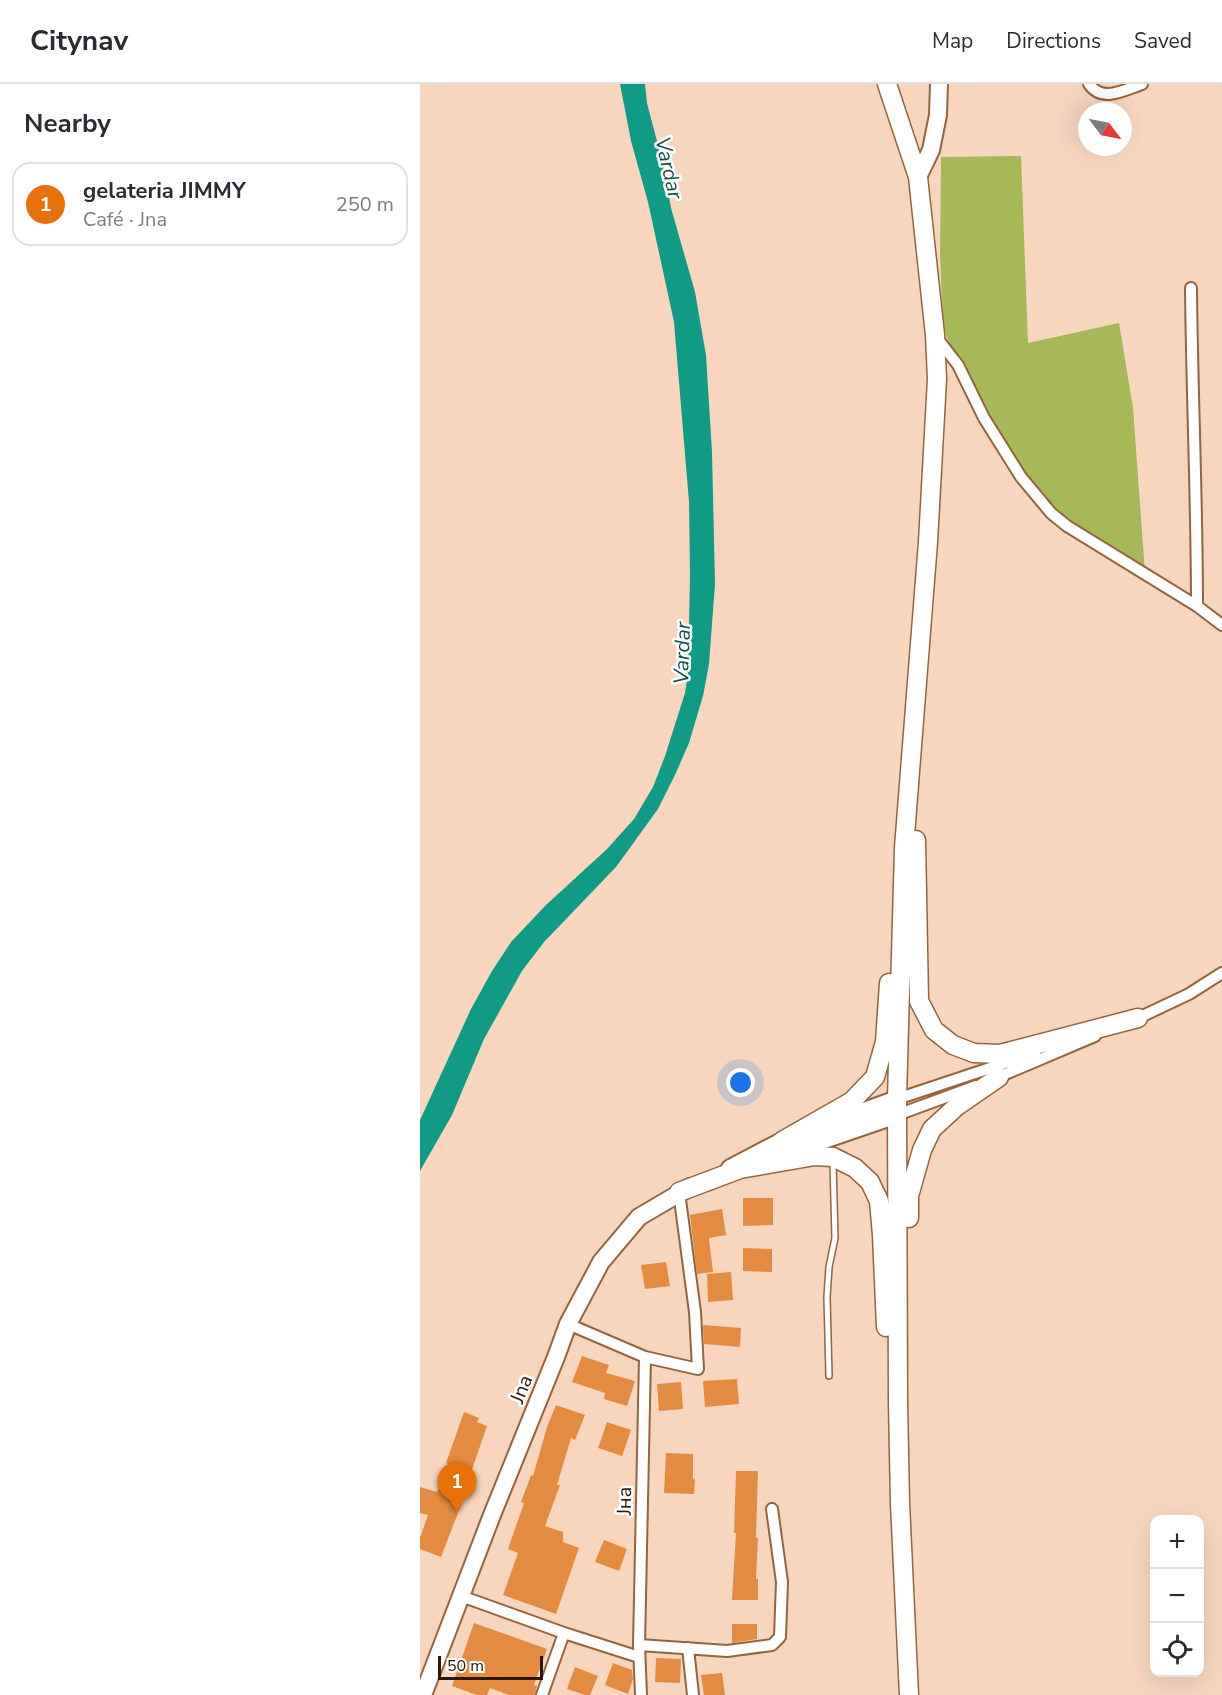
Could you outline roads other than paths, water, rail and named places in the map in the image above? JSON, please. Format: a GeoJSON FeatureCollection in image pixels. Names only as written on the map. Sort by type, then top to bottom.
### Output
{"type":"FeatureCollection","features":[{"type":"Feature","properties":{"kind":"main road"},"geometry":{"type":"LineString","coordinates":[[886,84],[918,177],[935,335],[937,379],[904,848],[897,1107],[900,1503],[909,1695]]}},
{"type":"Feature","properties":{"kind":"main road"},"geometry":{"type":"LineString","coordinates":[[914,717],[919,1001],[934,1030],[953,1045],[974,1053],[1000,1054],[1138,1018]]}},
{"type":"Feature","properties":{"kind":"main road"},"geometry":{"type":"LineString","coordinates":[[782,1141],[852,1101],[875,1077],[885,1042],[894,907],[904,848]]}},
{"type":"Feature","properties":{"kind":"main road"},"geometry":{"type":"LineString","coordinates":[[898,1402],[905,1333],[909,1196],[922,1150],[932,1129],[957,1106],[999,1077]]}},
{"type":"Feature","properties":{"kind":"main road"},"geometry":{"type":"LineString","coordinates":[[679,1192],[740,1169],[815,1155],[833,1157],[855,1168],[870,1182],[879,1201],[886,1334],[898,1402]]}},
{"type":"Feature","properties":{"kind":"street"},"geometry":{"type":"LineString","coordinates":[[918,177],[931,150],[938,115],[939,84]]}},
{"type":"Feature","properties":{"kind":"street"},"geometry":{"type":"LineString","coordinates":[[1089,84],[1102,94],[1113,94],[1142,84]]}},
{"type":"Feature","properties":{"kind":"street"},"geometry":{"type":"LineString","coordinates":[[1191,288],[1197,495],[1197,606]]}},
{"type":"Feature","properties":{"kind":"street"},"geometry":{"type":"LineString","coordinates":[[935,335],[958,365],[984,418],[1021,477],[1051,513],[1067,526],[1197,606],[1222,625]]}},
{"type":"Feature","properties":{"kind":"street"},"geometry":{"type":"LineString","coordinates":[[738,1164],[782,1141],[999,1077],[1138,1018],[1189,994],[1222,973]]}},
{"type":"Feature","properties":{"kind":"street"},"geometry":{"type":"LineString","coordinates":[[738,1164],[789,1152],[897,1107],[1138,1018]]}},
{"type":"Feature","properties":{"kind":"street","name":"Jna"},"geometry":{"type":"LineString","coordinates":[[423,1695],[568,1324],[601,1262],[639,1217],[679,1192],[738,1164]]}},
{"type":"Feature","properties":{"kind":"street"},"geometry":{"type":"LineString","coordinates":[[568,1324],[645,1357],[698,1369],[695,1312],[679,1192]]}},
{"type":"Feature","properties":{"kind":"street","name":"Јна"},"geometry":{"type":"LineString","coordinates":[[641,1695],[639,1651],[645,1357]]}},
{"type":"Feature","properties":{"kind":"street"},"geometry":{"type":"LineString","coordinates":[[461,1596],[564,1633],[639,1651],[688,1648],[727,1651],[772,1645],[780,1637],[782,1582],[772,1509]]}},
{"type":"Feature","properties":{"kind":"street"},"geometry":{"type":"LineString","coordinates":[[542,1695],[564,1633]]}},
{"type":"Feature","properties":{"kind":"street"},"geometry":{"type":"LineString","coordinates":[[688,1648],[693,1695]]}},
{"type":"Feature","properties":{"kind":"lane"},"geometry":{"type":"LineString","coordinates":[[829,1376],[827,1297],[829,1267],[835,1238],[833,1157]]}},
{"type":"Feature","properties":{"kind":"water"},"geometry":{"type":"Polygon","coordinates":[[[620,84],[645,84],[647,103],[663,164],[671,208],[695,292],[706,355],[712,452],[715,584],[709,664],[703,696],[689,743],[658,809],[616,867],[544,942],[522,971],[484,1039],[452,1115],[420,1171],[420,1120],[471,1009],[492,971],[511,942],[546,905],[607,849],[634,819],[653,787],[685,693],[688,674],[689,502],[674,322],[648,202],[631,141],[620,84]]]}},
{"type":"Feature","properties":{"kind":"place","name":"gelateria JIMMY"},"geometry":{"type":"Point","coordinates":[457,1512]}},
{"type":"Feature","properties":{"kind":"water label","name":"Vardar"},"geometry":{"type":"Point","coordinates":[669,168]}},
{"type":"Feature","properties":{"kind":"water label","name":"Vardar"},"geometry":{"type":"Point","coordinates":[682,653]}}]}
